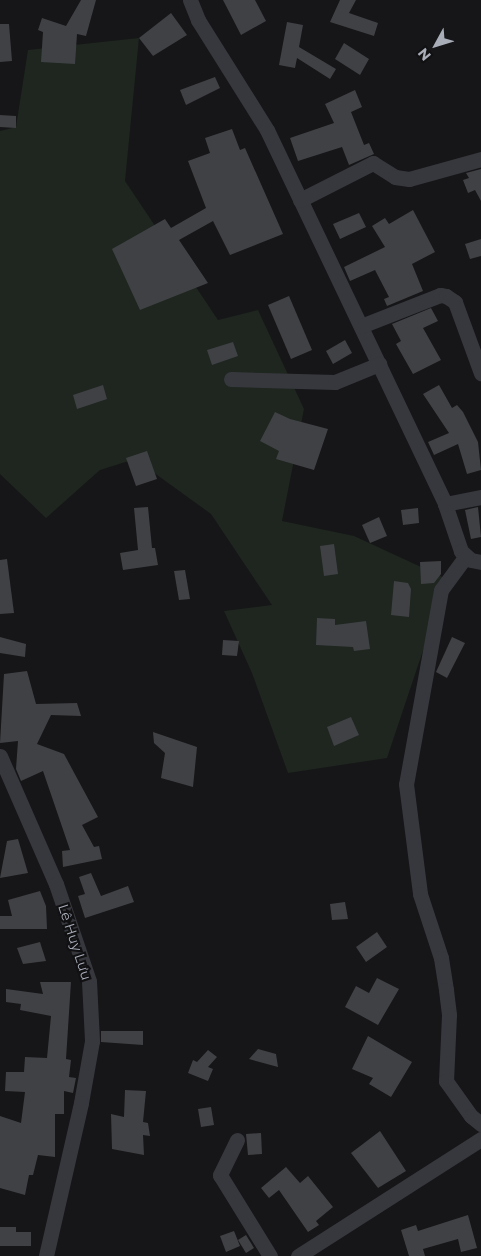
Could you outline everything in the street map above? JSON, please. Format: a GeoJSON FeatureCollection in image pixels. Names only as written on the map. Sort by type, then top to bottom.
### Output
{"type":"FeatureCollection","features":[{"type":"Feature","properties":{"kind":"street"},"geometry":{"type":"LineString","coordinates":[[190,0],[198,20],[267,130],[362,326],[445,504],[466,556],[481,562]]}},
{"type":"Feature","properties":{"kind":"street"},"geometry":{"type":"LineString","coordinates":[[300,200],[373,163],[395,177],[409,180],[481,159]]}},
{"type":"Feature","properties":{"kind":"street"},"geometry":{"type":"LineString","coordinates":[[362,326],[440,295],[446,296],[455,302],[481,373]]}},
{"type":"Feature","properties":{"kind":"street"},"geometry":{"type":"LineString","coordinates":[[231,379],[335,382],[379,364]]}},
{"type":"Feature","properties":{"kind":"street"},"geometry":{"type":"LineString","coordinates":[[445,504],[481,497]]}},
{"type":"Feature","properties":{"kind":"street"},"geometry":{"type":"LineString","coordinates":[[466,556],[441,590],[406,784],[420,894],[441,958],[446,990],[449,1015],[446,1081],[471,1116],[481,1124]]}},
{"type":"Feature","properties":{"kind":"street","name":"Lê Huy Lưu"},"geometry":{"type":"LineString","coordinates":[[0,756],[56,884],[89,981],[92,1041],[82,1103],[46,1256]]}},
{"type":"Feature","properties":{"kind":"street"},"geometry":{"type":"LineString","coordinates":[[298,1256],[481,1139]]}},
{"type":"Feature","properties":{"kind":"street"},"geometry":{"type":"LineString","coordinates":[[237,1140],[220,1175],[270,1256]]}},
{"type":"Feature","properties":{"kind":"shaded area"},"geometry":{"type":"Polygon","coordinates":[[[139,38],[125,181],[218,320],[258,310],[304,409],[282,521],[354,536],[447,579],[387,758],[288,773],[252,673],[224,611],[272,605],[211,514],[135,459],[100,470],[46,518],[0,474],[0,131],[16,127],[28,50],[139,38]]]}},
{"type":"Feature","properties":{"kind":"building"},"geometry":{"type":"Polygon","coordinates":[[[81,0],[96,0],[86,36],[77,34],[75,64],[41,62],[43,32],[38,30],[42,18],[66,26],[81,0]]]}},
{"type":"Feature","properties":{"kind":"building"},"geometry":{"type":"Polygon","coordinates":[[[223,0],[255,0],[266,21],[241,35],[223,0]]]}},
{"type":"Feature","properties":{"kind":"building"},"geometry":{"type":"Polygon","coordinates":[[[340,0],[356,0],[349,13],[378,23],[374,36],[330,22],[340,0]]]}},
{"type":"Feature","properties":{"kind":"building"},"geometry":{"type":"Polygon","coordinates":[[[171,13],[187,35],[153,56],[139,38],[171,13]]]}},
{"type":"Feature","properties":{"kind":"building"},"geometry":{"type":"Polygon","coordinates":[[[287,22],[303,25],[299,47],[336,69],[330,79],[297,58],[295,68],[279,65],[287,22]]]}},
{"type":"Feature","properties":{"kind":"building"},"geometry":{"type":"Polygon","coordinates":[[[0,24],[9,24],[12,61],[0,62],[0,24]]]}},
{"type":"Feature","properties":{"kind":"building"},"geometry":{"type":"Polygon","coordinates":[[[344,43],[369,59],[360,75],[335,59],[344,43]]]}},
{"type":"Feature","properties":{"kind":"building"},"geometry":{"type":"Polygon","coordinates":[[[215,77],[220,88],[186,105],[180,90],[215,77]]]}},
{"type":"Feature","properties":{"kind":"building"},"geometry":{"type":"Polygon","coordinates":[[[355,90],[362,107],[351,112],[364,145],[369,143],[374,154],[349,165],[342,147],[298,161],[290,138],[334,123],[325,104],[355,90]]]}},
{"type":"Feature","properties":{"kind":"building"},"geometry":{"type":"Polygon","coordinates":[[[0,115],[16,116],[16,128],[0,127],[0,115]]]}},
{"type":"Feature","properties":{"kind":"building"},"geometry":{"type":"Polygon","coordinates":[[[232,129],[240,150],[245,148],[283,234],[230,255],[213,221],[179,240],[208,283],[140,310],[112,249],[165,219],[171,228],[206,208],[188,161],[210,153],[205,138],[232,129]]]}},
{"type":"Feature","properties":{"kind":"building"},"geometry":{"type":"Polygon","coordinates":[[[481,169],[481,201],[475,190],[468,193],[463,180],[469,178],[466,173],[481,169]]]}},
{"type":"Feature","properties":{"kind":"building"},"geometry":{"type":"Polygon","coordinates":[[[413,210],[435,252],[412,264],[423,291],[387,306],[384,299],[389,297],[375,270],[350,281],[344,267],[385,247],[372,226],[385,218],[389,224],[413,210]]]}},
{"type":"Feature","properties":{"kind":"building"},"geometry":{"type":"Polygon","coordinates":[[[359,213],[366,227],[340,239],[333,224],[359,213]]]}},
{"type":"Feature","properties":{"kind":"building"},"geometry":{"type":"Polygon","coordinates":[[[481,239],[481,256],[470,259],[465,244],[481,239]]]}},
{"type":"Feature","properties":{"kind":"building"},"geometry":{"type":"Polygon","coordinates":[[[289,296],[312,350],[291,359],[268,305],[289,296]]]}},
{"type":"Feature","properties":{"kind":"building"},"geometry":{"type":"Polygon","coordinates":[[[431,308],[438,321],[423,328],[441,360],[413,374],[396,344],[401,341],[392,324],[431,308]]]}},
{"type":"Feature","properties":{"kind":"building"},"geometry":{"type":"Polygon","coordinates":[[[345,340],[352,353],[333,364],[326,351],[345,340]]]}},
{"type":"Feature","properties":{"kind":"building"},"geometry":{"type":"Polygon","coordinates":[[[233,342],[238,356],[212,365],[207,350],[233,342]]]}},
{"type":"Feature","properties":{"kind":"building"},"geometry":{"type":"Polygon","coordinates":[[[103,385],[107,399],[77,409],[73,395],[103,385]]]}},
{"type":"Feature","properties":{"kind":"building"},"geometry":{"type":"Polygon","coordinates":[[[439,385],[452,408],[457,405],[463,412],[478,442],[481,470],[467,474],[458,444],[434,455],[428,442],[449,433],[423,394],[439,385]]]}},
{"type":"Feature","properties":{"kind":"building"},"geometry":{"type":"Polygon","coordinates":[[[275,412],[290,419],[328,429],[314,470],[276,459],[279,451],[260,441],[275,412]]]}},
{"type":"Feature","properties":{"kind":"building"},"geometry":{"type":"Polygon","coordinates":[[[147,451],[157,479],[136,486],[126,458],[147,451]]]}},
{"type":"Feature","properties":{"kind":"building"},"geometry":{"type":"Polygon","coordinates":[[[148,507],[152,548],[155,548],[158,565],[123,570],[120,553],[138,550],[134,508],[148,507]]]}},
{"type":"Feature","properties":{"kind":"building"},"geometry":{"type":"Polygon","coordinates":[[[478,507],[481,537],[471,539],[465,510],[478,507]]]}},
{"type":"Feature","properties":{"kind":"building"},"geometry":{"type":"Polygon","coordinates":[[[418,508],[419,523],[403,525],[401,510],[418,508]]]}},
{"type":"Feature","properties":{"kind":"building"},"geometry":{"type":"Polygon","coordinates":[[[379,517],[387,536],[370,543],[362,525],[379,517]]]}},
{"type":"Feature","properties":{"kind":"building"},"geometry":{"type":"Polygon","coordinates":[[[334,544],[338,574],[324,576],[320,546],[334,544]]]}},
{"type":"Feature","properties":{"kind":"building"},"geometry":{"type":"Polygon","coordinates":[[[7,559],[14,613],[0,614],[0,560],[7,559]]]}},
{"type":"Feature","properties":{"kind":"building"},"geometry":{"type":"Polygon","coordinates":[[[441,561],[441,574],[434,583],[421,584],[420,562],[441,561]]]}},
{"type":"Feature","properties":{"kind":"building"},"geometry":{"type":"Polygon","coordinates":[[[185,570],[190,599],[179,600],[174,571],[185,570]]]}},
{"type":"Feature","properties":{"kind":"building"},"geometry":{"type":"Polygon","coordinates":[[[394,581],[408,583],[411,589],[409,617],[391,615],[394,581]]]}},
{"type":"Feature","properties":{"kind":"building"},"geometry":{"type":"Polygon","coordinates":[[[317,618],[335,619],[335,625],[366,621],[370,649],[354,651],[353,647],[316,645],[317,618]]]}},
{"type":"Feature","properties":{"kind":"building"},"geometry":{"type":"Polygon","coordinates":[[[0,637],[26,644],[25,657],[0,653],[0,637]]]}},
{"type":"Feature","properties":{"kind":"building"},"geometry":{"type":"Polygon","coordinates":[[[452,637],[465,643],[447,678],[436,672],[452,637]]]}},
{"type":"Feature","properties":{"kind":"building"},"geometry":{"type":"Polygon","coordinates":[[[223,640],[239,641],[237,656],[222,655],[223,640]]]}},
{"type":"Feature","properties":{"kind":"building"},"geometry":{"type":"Polygon","coordinates":[[[27,671],[36,704],[77,703],[81,716],[51,715],[37,744],[64,754],[98,817],[82,825],[94,847],[99,846],[102,859],[63,867],[62,851],[70,850],[43,771],[21,781],[16,769],[18,741],[0,743],[4,674],[27,671]]]}},
{"type":"Feature","properties":{"kind":"building"},"geometry":{"type":"Polygon","coordinates":[[[351,717],[359,735],[334,746],[327,727],[351,717]]]}},
{"type":"Feature","properties":{"kind":"building"},"geometry":{"type":"Polygon","coordinates":[[[153,732],[197,747],[193,787],[161,778],[165,753],[154,743],[153,732]]]}},
{"type":"Feature","properties":{"kind":"building"},"geometry":{"type":"Polygon","coordinates":[[[18,839],[28,873],[0,878],[7,841],[18,839]]]}},
{"type":"Feature","properties":{"kind":"building"},"geometry":{"type":"Polygon","coordinates":[[[91,873],[101,896],[128,886],[134,902],[85,918],[78,896],[85,894],[79,877],[91,873]]]}},
{"type":"Feature","properties":{"kind":"building"},"geometry":{"type":"Polygon","coordinates":[[[40,891],[46,906],[47,929],[0,929],[0,916],[12,916],[8,900],[40,891]]]}},
{"type":"Feature","properties":{"kind":"building"},"geometry":{"type":"Polygon","coordinates":[[[345,902],[348,919],[332,920],[330,904],[345,902]]]}},
{"type":"Feature","properties":{"kind":"building"},"geometry":{"type":"Polygon","coordinates":[[[377,932],[387,947],[366,962],[356,947],[377,932]]]}},
{"type":"Feature","properties":{"kind":"building"},"geometry":{"type":"Polygon","coordinates":[[[40,942],[46,961],[23,964],[17,948],[40,942]]]}},
{"type":"Feature","properties":{"kind":"building"},"geometry":{"type":"Polygon","coordinates":[[[377,978],[399,989],[378,1025],[345,1007],[356,986],[369,993],[377,978]]]}},
{"type":"Feature","properties":{"kind":"building"},"geometry":{"type":"Polygon","coordinates":[[[40,982],[71,982],[66,1059],[71,1060],[69,1077],[76,1078],[73,1093],[64,1091],[64,1114],[55,1114],[55,1157],[38,1155],[33,1175],[29,1175],[25,1195],[0,1188],[0,1116],[21,1123],[25,1092],[5,1091],[6,1072],[24,1072],[25,1057],[47,1058],[51,1016],[20,1010],[21,1004],[6,1002],[6,989],[43,994],[40,982]]]}},
{"type":"Feature","properties":{"kind":"building"},"geometry":{"type":"Polygon","coordinates":[[[101,1031],[143,1031],[143,1045],[101,1042],[101,1031]]]}},
{"type":"Feature","properties":{"kind":"building"},"geometry":{"type":"Polygon","coordinates":[[[368,1036],[412,1062],[391,1097],[369,1084],[373,1078],[352,1069],[368,1036]]]}},
{"type":"Feature","properties":{"kind":"building"},"geometry":{"type":"Polygon","coordinates":[[[258,1049],[276,1054],[278,1067],[249,1059],[258,1049]]]}},
{"type":"Feature","properties":{"kind":"building"},"geometry":{"type":"Polygon","coordinates":[[[208,1050],[217,1057],[208,1067],[213,1069],[208,1081],[188,1073],[193,1060],[197,1062],[208,1050]]]}},
{"type":"Feature","properties":{"kind":"building"},"geometry":{"type":"Polygon","coordinates":[[[125,1090],[146,1091],[143,1122],[148,1123],[150,1136],[143,1135],[144,1155],[112,1149],[111,1114],[124,1117],[125,1090]]]}},
{"type":"Feature","properties":{"kind":"building"},"geometry":{"type":"Polygon","coordinates":[[[211,1107],[214,1125],[201,1127],[198,1109],[211,1107]]]}},
{"type":"Feature","properties":{"kind":"building"},"geometry":{"type":"Polygon","coordinates":[[[380,1131],[406,1171],[378,1188],[351,1153],[380,1131]]]}},
{"type":"Feature","properties":{"kind":"building"},"geometry":{"type":"Polygon","coordinates":[[[261,1133],[262,1154],[248,1155],[246,1134],[261,1133]]]}},
{"type":"Feature","properties":{"kind":"building"},"geometry":{"type":"Polygon","coordinates":[[[286,1167],[300,1183],[308,1176],[333,1207],[316,1221],[319,1225],[308,1232],[279,1190],[269,1198],[261,1188],[286,1167]]]}},
{"type":"Feature","properties":{"kind":"building"},"geometry":{"type":"Polygon","coordinates":[[[468,1215],[477,1248],[461,1252],[458,1239],[423,1249],[425,1256],[409,1256],[401,1230],[416,1225],[418,1231],[468,1215]]]}},
{"type":"Feature","properties":{"kind":"building"},"geometry":{"type":"Polygon","coordinates":[[[0,1227],[16,1227],[16,1232],[31,1232],[31,1246],[0,1246],[0,1227]]]}},
{"type":"Feature","properties":{"kind":"building"},"geometry":{"type":"Polygon","coordinates":[[[234,1231],[240,1246],[226,1252],[220,1236],[234,1231]]]}},
{"type":"Feature","properties":{"kind":"building"},"geometry":{"type":"Polygon","coordinates":[[[246,1235],[254,1248],[246,1253],[238,1240],[246,1235]]]}}]}
